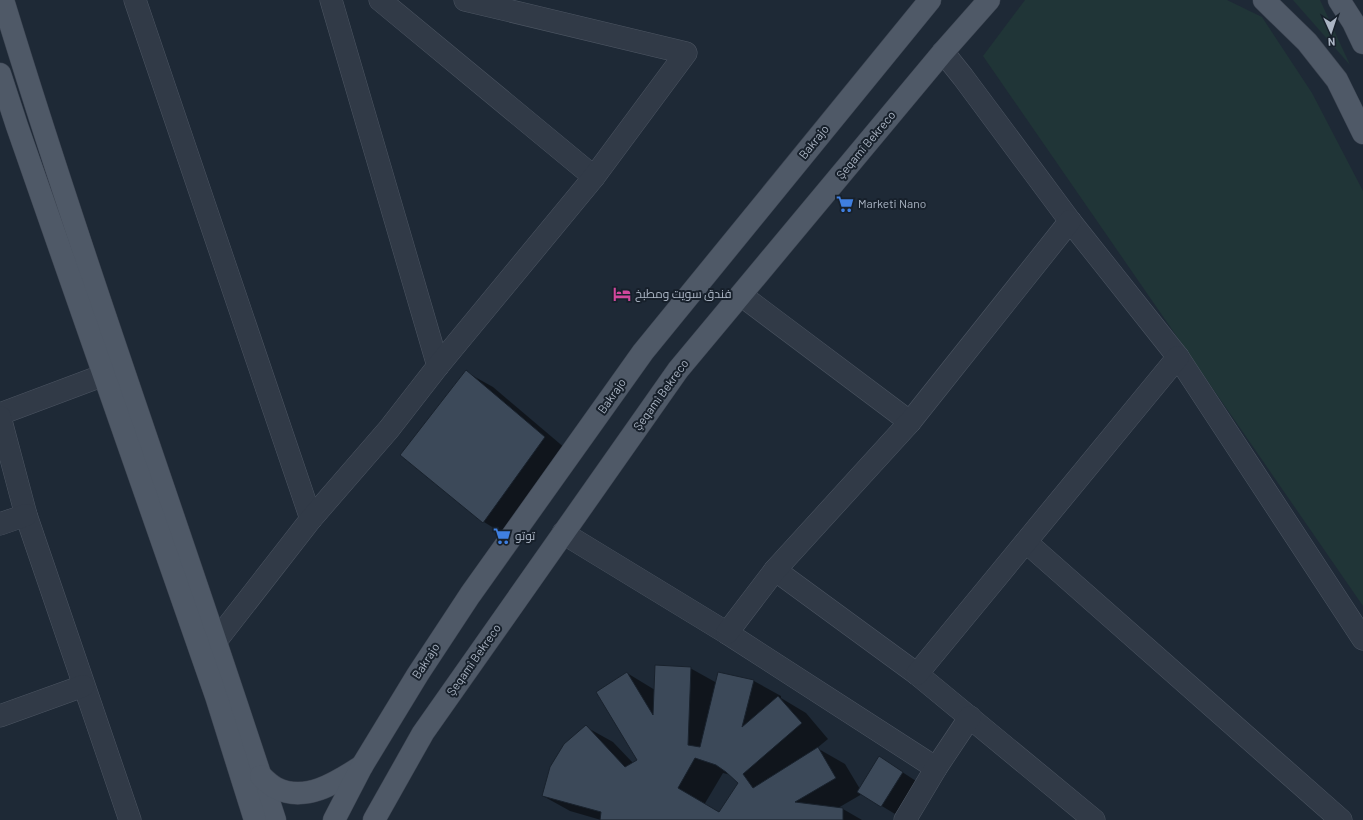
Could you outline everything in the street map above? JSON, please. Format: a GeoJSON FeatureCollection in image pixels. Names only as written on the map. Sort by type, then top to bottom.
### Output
{"type":"FeatureCollection","features":[{"type":"Feature","properties":{"kind":"main road"},"geometry":{"type":"LineString","coordinates":[[3,0],[42,127],[275,820]]}},
{"type":"Feature","properties":{"kind":"main road","name":"Bakrajo"},"geometry":{"type":"LineString","coordinates":[[334,820],[362,766],[418,674],[470,595],[643,352],[930,0]]}},
{"type":"Feature","properties":{"kind":"main road","name":"Şeqamî Bekreco"},"geometry":{"type":"LineString","coordinates":[[374,820],[423,733],[678,370],[988,0]]}},
{"type":"Feature","properties":{"kind":"main road"},"geometry":{"type":"LineString","coordinates":[[1264,0],[1307,42],[1337,80],[1363,132]]}},
{"type":"Feature","properties":{"kind":"main road"},"geometry":{"type":"LineString","coordinates":[[1339,0],[1353,22],[1362,41]]}},
{"type":"Feature","properties":{"kind":"main road"},"geometry":{"type":"LineString","coordinates":[[0,74],[16,126],[216,696],[255,820]]}},
{"type":"Feature","properties":{"kind":"main road"},"geometry":{"type":"LineString","coordinates":[[261,776],[274,787],[285,792],[307,792],[319,790],[330,785],[362,766]]}},
{"type":"Feature","properties":{"kind":"street"},"geometry":{"type":"LineString","coordinates":[[135,0],[311,519]]}},
{"type":"Feature","properties":{"kind":"street"},"geometry":{"type":"LineString","coordinates":[[331,0],[438,366]]}},
{"type":"Feature","properties":{"kind":"street"},"geometry":{"type":"LineString","coordinates":[[380,0],[594,177]]}},
{"type":"Feature","properties":{"kind":"street"},"geometry":{"type":"LineString","coordinates":[[216,641],[311,519],[388,429],[594,177],[686,53],[465,0]]}},
{"type":"Feature","properties":{"kind":"street"},"geometry":{"type":"LineString","coordinates":[[943,52],[968,83],[1070,221],[1178,357],[1363,639]]}},
{"type":"Feature","properties":{"kind":"street"},"geometry":{"type":"LineString","coordinates":[[727,633],[775,570],[910,422],[1070,221]]}},
{"type":"Feature","properties":{"kind":"street"},"geometry":{"type":"LineString","coordinates":[[741,295],[910,422]]}},
{"type":"Feature","properties":{"kind":"street"},"geometry":{"type":"LineString","coordinates":[[917,674],[1178,357]]}},
{"type":"Feature","properties":{"kind":"street"},"geometry":{"type":"LineString","coordinates":[[0,414],[104,375]]}},
{"type":"Feature","properties":{"kind":"street"},"geometry":{"type":"LineString","coordinates":[[0,417],[26,515],[83,686],[130,820]]}},
{"type":"Feature","properties":{"kind":"street"},"geometry":{"type":"LineString","coordinates":[[0,524],[26,515]]}},
{"type":"Feature","properties":{"kind":"street"},"geometry":{"type":"LineString","coordinates":[[563,533],[727,633],[936,768]]}},
{"type":"Feature","properties":{"kind":"street"},"geometry":{"type":"LineString","coordinates":[[1026,542],[1341,820]]}},
{"type":"Feature","properties":{"kind":"street"},"geometry":{"type":"LineString","coordinates":[[775,570],[917,674],[1094,820]]}},
{"type":"Feature","properties":{"kind":"street"},"geometry":{"type":"LineString","coordinates":[[0,716],[83,686]]}},
{"type":"Feature","properties":{"kind":"street"},"geometry":{"type":"LineString","coordinates":[[905,820],[936,768],[970,717]]}},
{"type":"Feature","properties":{"kind":"green space"},"geometry":{"type":"Polygon","coordinates":[[[1025,0],[1227,0],[1262,17],[1312,93],[1363,191],[1363,606],[983,56],[1025,0]]]}},
{"type":"Feature","properties":{"kind":"green space"},"geometry":{"type":"Polygon","coordinates":[[[1293,0],[1320,0],[1350,65],[1293,0]]]}},
{"type":"Feature","properties":{"kind":"building"},"geometry":{"type":"Polygon","coordinates":[[[466,370],[545,437],[483,523],[400,455],[466,370]]]}},
{"type":"Feature","properties":{"kind":"building"},"geometry":{"type":"Polygon","coordinates":[[[655,665],[691,667],[688,745],[700,747],[718,672],[754,680],[742,727],[778,696],[802,723],[743,774],[753,788],[818,747],[836,778],[795,802],[843,808],[843,820],[600,820],[601,812],[542,796],[550,767],[564,744],[586,725],[625,767],[637,760],[596,692],[627,672],[653,715],[655,665]],[[695,758],[678,788],[719,812],[738,783],[716,765],[695,758]]]}},
{"type":"Feature","properties":{"kind":"building"},"geometry":{"type":"Polygon","coordinates":[[[879,756],[903,772],[881,807],[857,792],[879,756]]]}},
{"type":"Feature","properties":{"kind":"place","name":"Marketi Nano"},"geometry":{"type":"Point","coordinates":[845,204]}},
{"type":"Feature","properties":{"kind":"place","name":"فندق سويت ومطبخ"},"geometry":{"type":"Point","coordinates":[622,294]}},
{"type":"Feature","properties":{"kind":"place","name":"توتو"},"geometry":{"type":"Point","coordinates":[502,536]}}]}
